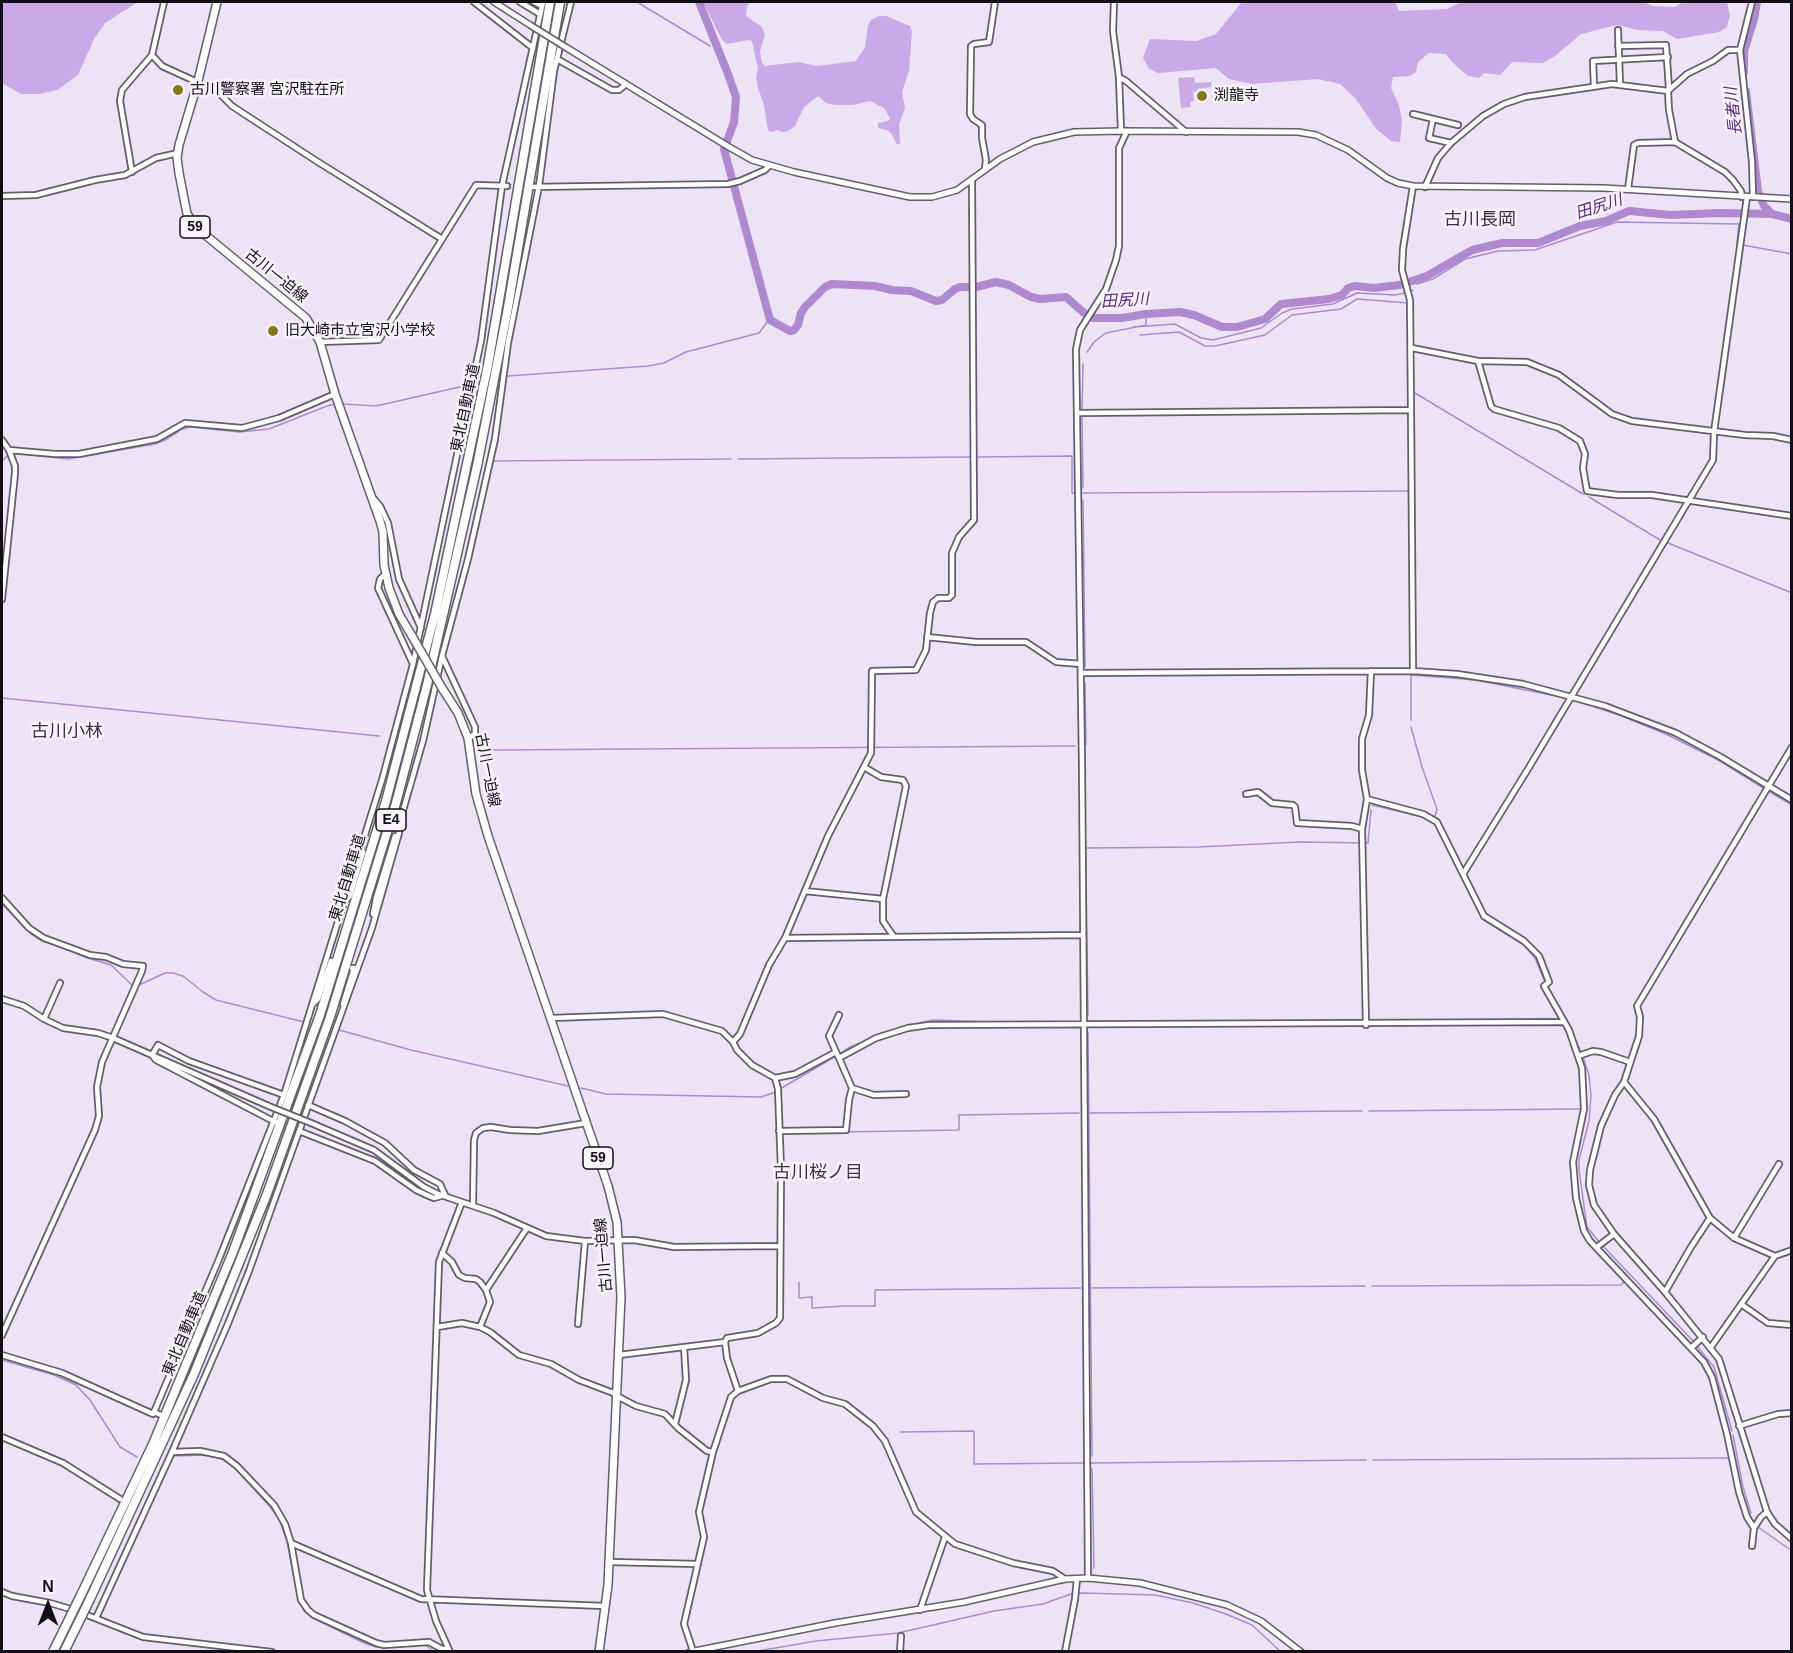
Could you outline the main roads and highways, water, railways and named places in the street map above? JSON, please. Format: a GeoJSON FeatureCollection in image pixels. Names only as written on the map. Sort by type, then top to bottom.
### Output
{"type":"FeatureCollection","features":[{"type":"Feature","properties":{"kind":"highway","name":"東北自動車道"},"geometry":{"type":"LineString","coordinates":[[53,1652],[86,1597],[194,1374],[267,1194],[330,1017],[396,803],[444,616],[498,366],[560,2]]}},
{"type":"Feature","properties":{"kind":"highway","name":"東北自動車道"},"geometry":{"type":"LineString","coordinates":[[64,1652],[233,1252],[320,1015],[386,801],[435,614],[489,365],[545,3]]}},
{"type":"Feature","properties":{"kind":"main road","name":"古川一迫線"},"geometry":{"type":"LineString","coordinates":[[217,2],[178,153],[185,205],[192,222],[306,318],[320,342],[383,532],[386,574],[393,600],[458,712],[468,738],[479,807],[608,1186],[620,1240],[621,1297],[610,1562],[599,1652]]}},
{"type":"Feature","properties":{"kind":"waterway"},"geometry":{"type":"LineString","coordinates":[[637,2],[710,46]]}},
{"type":"Feature","properties":{"kind":"waterway","name":"田尻川"},"geometry":{"type":"LineString","coordinates":[[699,2],[736,97],[734,122],[724,149],[770,320],[790,331],[798,325],[805,307],[825,287],[832,284],[875,286],[911,291],[936,301],[942,300],[960,287],[976,287],[996,282],[1009,285],[1031,297],[1040,299],[1066,297],[1093,318],[1122,318],[1180,312],[1194,315],[1222,327],[1237,327],[1265,319],[1281,304],[1329,299],[1342,295],[1348,288],[1355,286],[1374,288],[1400,285],[1427,276],[1472,250],[1502,243],[1538,243],[1580,226],[1606,221],[1629,211],[1671,215],[1772,214],[1792,219]]}},
{"type":"Feature","properties":{"kind":"waterway","name":"長者川"},"geometry":{"type":"LineString","coordinates":[[1744,72],[1744,51],[1757,2]]}},
{"type":"Feature","properties":{"kind":"waterway","name":"長者川"},"geometry":{"type":"LineString","coordinates":[[1746,91],[1758,191],[1764,206],[1772,214]]}},
{"type":"Feature","properties":{"kind":"waterway"},"geometry":{"type":"LineString","coordinates":[[1417,284],[1433,279],[1465,259],[1498,251],[1535,250],[1617,222],[1739,224],[1737,243],[1739,244]]}},
{"type":"Feature","properties":{"kind":"waterway"},"geometry":{"type":"LineString","coordinates":[[1743,245],[1792,254]]}},
{"type":"Feature","properties":{"kind":"waterway"},"geometry":{"type":"LineString","coordinates":[[1133,327],[1175,324],[1201,338],[1213,340],[1261,328],[1282,313],[1292,309],[1333,304],[1357,293],[1395,295],[1405,293]]}},
{"type":"Feature","properties":{"kind":"waterway"},"geometry":{"type":"LineString","coordinates":[[1140,335],[1179,332],[1205,346],[1215,346],[1265,335],[1292,315],[1341,309],[1357,299],[1408,303]]}},
{"type":"Feature","properties":{"kind":"waterway"},"geometry":{"type":"LineString","coordinates":[[1087,352],[1094,342],[1106,333],[1146,325],[1146,314]]}},
{"type":"Feature","properties":{"kind":"waterway"},"geometry":{"type":"LineString","coordinates":[[508,376],[664,363],[686,352],[759,333],[770,320]]}},
{"type":"Feature","properties":{"kind":"waterway"},"geometry":{"type":"LineString","coordinates":[[1408,356],[1409,408]]}},
{"type":"Feature","properties":{"kind":"waterway"},"geometry":{"type":"LineString","coordinates":[[1082,409],[1083,364]]}},
{"type":"Feature","properties":{"kind":"waterway"},"geometry":{"type":"LineString","coordinates":[[343,404],[376,406],[464,386]]}},
{"type":"Feature","properties":{"kind":"waterway"},"geometry":{"type":"LineString","coordinates":[[1415,393],[1583,494]]}},
{"type":"Feature","properties":{"kind":"waterway"},"geometry":{"type":"LineString","coordinates":[[2,461],[14,453],[68,459],[155,444],[182,429],[191,427],[239,432],[269,429],[335,404]]}},
{"type":"Feature","properties":{"kind":"waterway"},"geometry":{"type":"LineString","coordinates":[[1409,413],[1409,425]]}},
{"type":"Feature","properties":{"kind":"waterway"},"geometry":{"type":"LineString","coordinates":[[1082,417],[1083,488]]}},
{"type":"Feature","properties":{"kind":"waterway"},"geometry":{"type":"LineString","coordinates":[[978,457],[1072,456],[1072,493],[1075,493]]}},
{"type":"Feature","properties":{"kind":"waterway"},"geometry":{"type":"LineString","coordinates":[[738,459],[970,457]]}},
{"type":"Feature","properties":{"kind":"waterway"},"geometry":{"type":"LineString","coordinates":[[493,461],[731,459]]}},
{"type":"Feature","properties":{"kind":"waterway"},"geometry":{"type":"LineString","coordinates":[[1083,493],[1409,491]]}},
{"type":"Feature","properties":{"kind":"waterway"},"geometry":{"type":"LineString","coordinates":[[1589,497],[1660,540]]}},
{"type":"Feature","properties":{"kind":"waterway"},"geometry":{"type":"LineString","coordinates":[[1083,500],[1085,667]]}},
{"type":"Feature","properties":{"kind":"waterway"},"geometry":{"type":"LineString","coordinates":[[1668,543],[1792,593]]}},
{"type":"Feature","properties":{"kind":"waterway"},"geometry":{"type":"LineString","coordinates":[[1411,720],[1411,675],[1476,680],[1566,698]]}},
{"type":"Feature","properties":{"kind":"waterway"},"geometry":{"type":"LineString","coordinates":[[1085,683],[1086,745]]}},
{"type":"Feature","properties":{"kind":"waterway"},"geometry":{"type":"LineString","coordinates":[[2,698],[379,736]]}},
{"type":"Feature","properties":{"kind":"waterway"},"geometry":{"type":"LineString","coordinates":[[1573,700],[1622,716],[1668,735],[1720,761],[1763,788]]}},
{"type":"Feature","properties":{"kind":"waterway"},"geometry":{"type":"LineString","coordinates":[[1411,727],[1437,809],[1435,816]]}},
{"type":"Feature","properties":{"kind":"waterway"},"geometry":{"type":"LineString","coordinates":[[492,750],[1075,746]]}},
{"type":"Feature","properties":{"kind":"waterway"},"geometry":{"type":"LineString","coordinates":[[1084,746],[1088,1016]]}},
{"type":"Feature","properties":{"kind":"waterway"},"geometry":{"type":"LineString","coordinates":[[1770,792],[1792,805]]}},
{"type":"Feature","properties":{"kind":"waterway"},"geometry":{"type":"LineString","coordinates":[[1372,805],[1426,818]]}},
{"type":"Feature","properties":{"kind":"waterway"},"geometry":{"type":"LineString","coordinates":[[1087,848],[1198,847],[1299,842],[1368,843],[1371,810]]}},
{"type":"Feature","properties":{"kind":"waterway"},"geometry":{"type":"LineString","coordinates":[[1457,867],[1482,919],[1524,945],[1535,958],[1544,980]]}},
{"type":"Feature","properties":{"kind":"waterway"},"geometry":{"type":"LineString","coordinates":[[2,904],[31,934],[42,941],[63,947]]}},
{"type":"Feature","properties":{"kind":"waterway"},"geometry":{"type":"LineString","coordinates":[[67,949],[111,965],[133,986],[165,973],[173,973],[183,976],[216,1000],[304,1022]]}},
{"type":"Feature","properties":{"kind":"waterway"},"geometry":{"type":"LineString","coordinates":[[1547,986],[1581,1052]]}},
{"type":"Feature","properties":{"kind":"waterway"},"geometry":{"type":"LineString","coordinates":[[1464,1020],[1559,1019]]}},
{"type":"Feature","properties":{"kind":"waterway"},"geometry":{"type":"LineString","coordinates":[[880,1035],[933,1020],[990,1022]]}},
{"type":"Feature","properties":{"kind":"waterway"},"geometry":{"type":"LineString","coordinates":[[339,1030],[411,1050],[568,1086]]}},
{"type":"Feature","properties":{"kind":"waterway"},"geometry":{"type":"LineString","coordinates":[[1088,1032],[1092,1456]]}},
{"type":"Feature","properties":{"kind":"waterway"},"geometry":{"type":"LineString","coordinates":[[840,1054],[870,1039]]}},
{"type":"Feature","properties":{"kind":"waterway"},"geometry":{"type":"LineString","coordinates":[[780,1089],[836,1056]]}},
{"type":"Feature","properties":{"kind":"waterway"},"geometry":{"type":"LineString","coordinates":[[1583,1057],[1589,1075],[1591,1096],[1589,1121],[1579,1160],[1579,1170],[1587,1227],[1599,1242]]}},
{"type":"Feature","properties":{"kind":"waterway"},"geometry":{"type":"LineString","coordinates":[[581,1088],[606,1094],[761,1097],[776,1092]]}},
{"type":"Feature","properties":{"kind":"waterway"},"geometry":{"type":"LineString","coordinates":[[1369,1111],[1581,1109]]}},
{"type":"Feature","properties":{"kind":"waterway"},"geometry":{"type":"LineString","coordinates":[[1087,1113],[1362,1111]]}},
{"type":"Feature","properties":{"kind":"waterway"},"geometry":{"type":"LineString","coordinates":[[782,1133],[959,1130],[959,1115],[1079,1113]]}},
{"type":"Feature","properties":{"kind":"waterway"},"geometry":{"type":"LineString","coordinates":[[1603,1246],[1694,1342]]}},
{"type":"Feature","properties":{"kind":"waterway"},"geometry":{"type":"LineString","coordinates":[[799,1282],[799,1298],[812,1297],[812,1308],[875,1306],[875,1290],[1081,1288]]}},
{"type":"Feature","properties":{"kind":"waterway"},"geometry":{"type":"LineString","coordinates":[[1372,1286],[1621,1285],[1624,1282]]}},
{"type":"Feature","properties":{"kind":"waterway"},"geometry":{"type":"LineString","coordinates":[[1089,1288],[1365,1286]]}},
{"type":"Feature","properties":{"kind":"waterway"},"geometry":{"type":"LineString","coordinates":[[1697,1346],[1714,1367],[1732,1431]]}},
{"type":"Feature","properties":{"kind":"waterway"},"geometry":{"type":"LineString","coordinates":[[2,1360],[54,1375],[76,1385],[90,1400],[120,1447],[137,1457]]}},
{"type":"Feature","properties":{"kind":"waterway"},"geometry":{"type":"LineString","coordinates":[[901,1432],[974,1431],[974,1464],[1083,1463]]}},
{"type":"Feature","properties":{"kind":"waterway"},"geometry":{"type":"LineString","coordinates":[[1733,1435],[1743,1487],[1751,1513]]}},
{"type":"Feature","properties":{"kind":"waterway"},"geometry":{"type":"LineString","coordinates":[[173,1456],[206,1455],[222,1459],[235,1468],[271,1508],[279,1519],[287,1541],[298,1599],[304,1611],[311,1617],[376,1647],[425,1645],[435,1652]]}},
{"type":"Feature","properties":{"kind":"waterway"},"geometry":{"type":"LineString","coordinates":[[1373,1460],[1729,1458]]}},
{"type":"Feature","properties":{"kind":"waterway"},"geometry":{"type":"LineString","coordinates":[[1091,1463],[1366,1460]]}},
{"type":"Feature","properties":{"kind":"waterway"},"geometry":{"type":"LineString","coordinates":[[1092,1469],[1094,1568]]}},
{"type":"Feature","properties":{"kind":"waterway"},"geometry":{"type":"LineString","coordinates":[[1758,1527],[1792,1551]]}},
{"type":"Feature","properties":{"kind":"waterway"},"geometry":{"type":"LineString","coordinates":[[752,1652],[816,1641],[898,1633],[994,1611],[1043,1604],[1071,1594],[1082,1593],[1155,1595],[1193,1603],[1252,1625],[1281,1652]]}},
{"type":"Feature","properties":{"kind":"tunnel"},"geometry":{"type":"LineString","coordinates":[[507,186],[530,187]]}},
{"type":"Feature","properties":{"kind":"tunnel"},"geometry":{"type":"LineString","coordinates":[[362,864],[382,868]]}},
{"type":"Feature","properties":{"kind":"tunnel"},"geometry":{"type":"LineString","coordinates":[[227,1262],[244,1269]]}},
{"type":"Feature","properties":{"kind":"tunnel"},"geometry":{"type":"LineString","coordinates":[[163,1416],[180,1422]]}},
{"type":"Feature","properties":{"kind":"place","name":"古川警察署 宮沢駐在所"},"geometry":{"type":"Point","coordinates":[178,90]}},
{"type":"Feature","properties":{"kind":"place","name":"渕龍寺"},"geometry":{"type":"Point","coordinates":[1202,96]}},
{"type":"Feature","properties":{"kind":"place","name":"旧大崎市立宮沢小学校"},"geometry":{"type":"Point","coordinates":[273,331]}},
{"type":"Feature","properties":{"kind":"district","name":"古川長岡"},"geometry":{"type":"Point","coordinates":[1480,220]}},
{"type":"Feature","properties":{"kind":"district","name":"古川小林"},"geometry":{"type":"Point","coordinates":[67,732]}},
{"type":"Feature","properties":{"kind":"district","name":"古川桜ノ目"},"geometry":{"type":"Point","coordinates":[818,1173]}}]}
